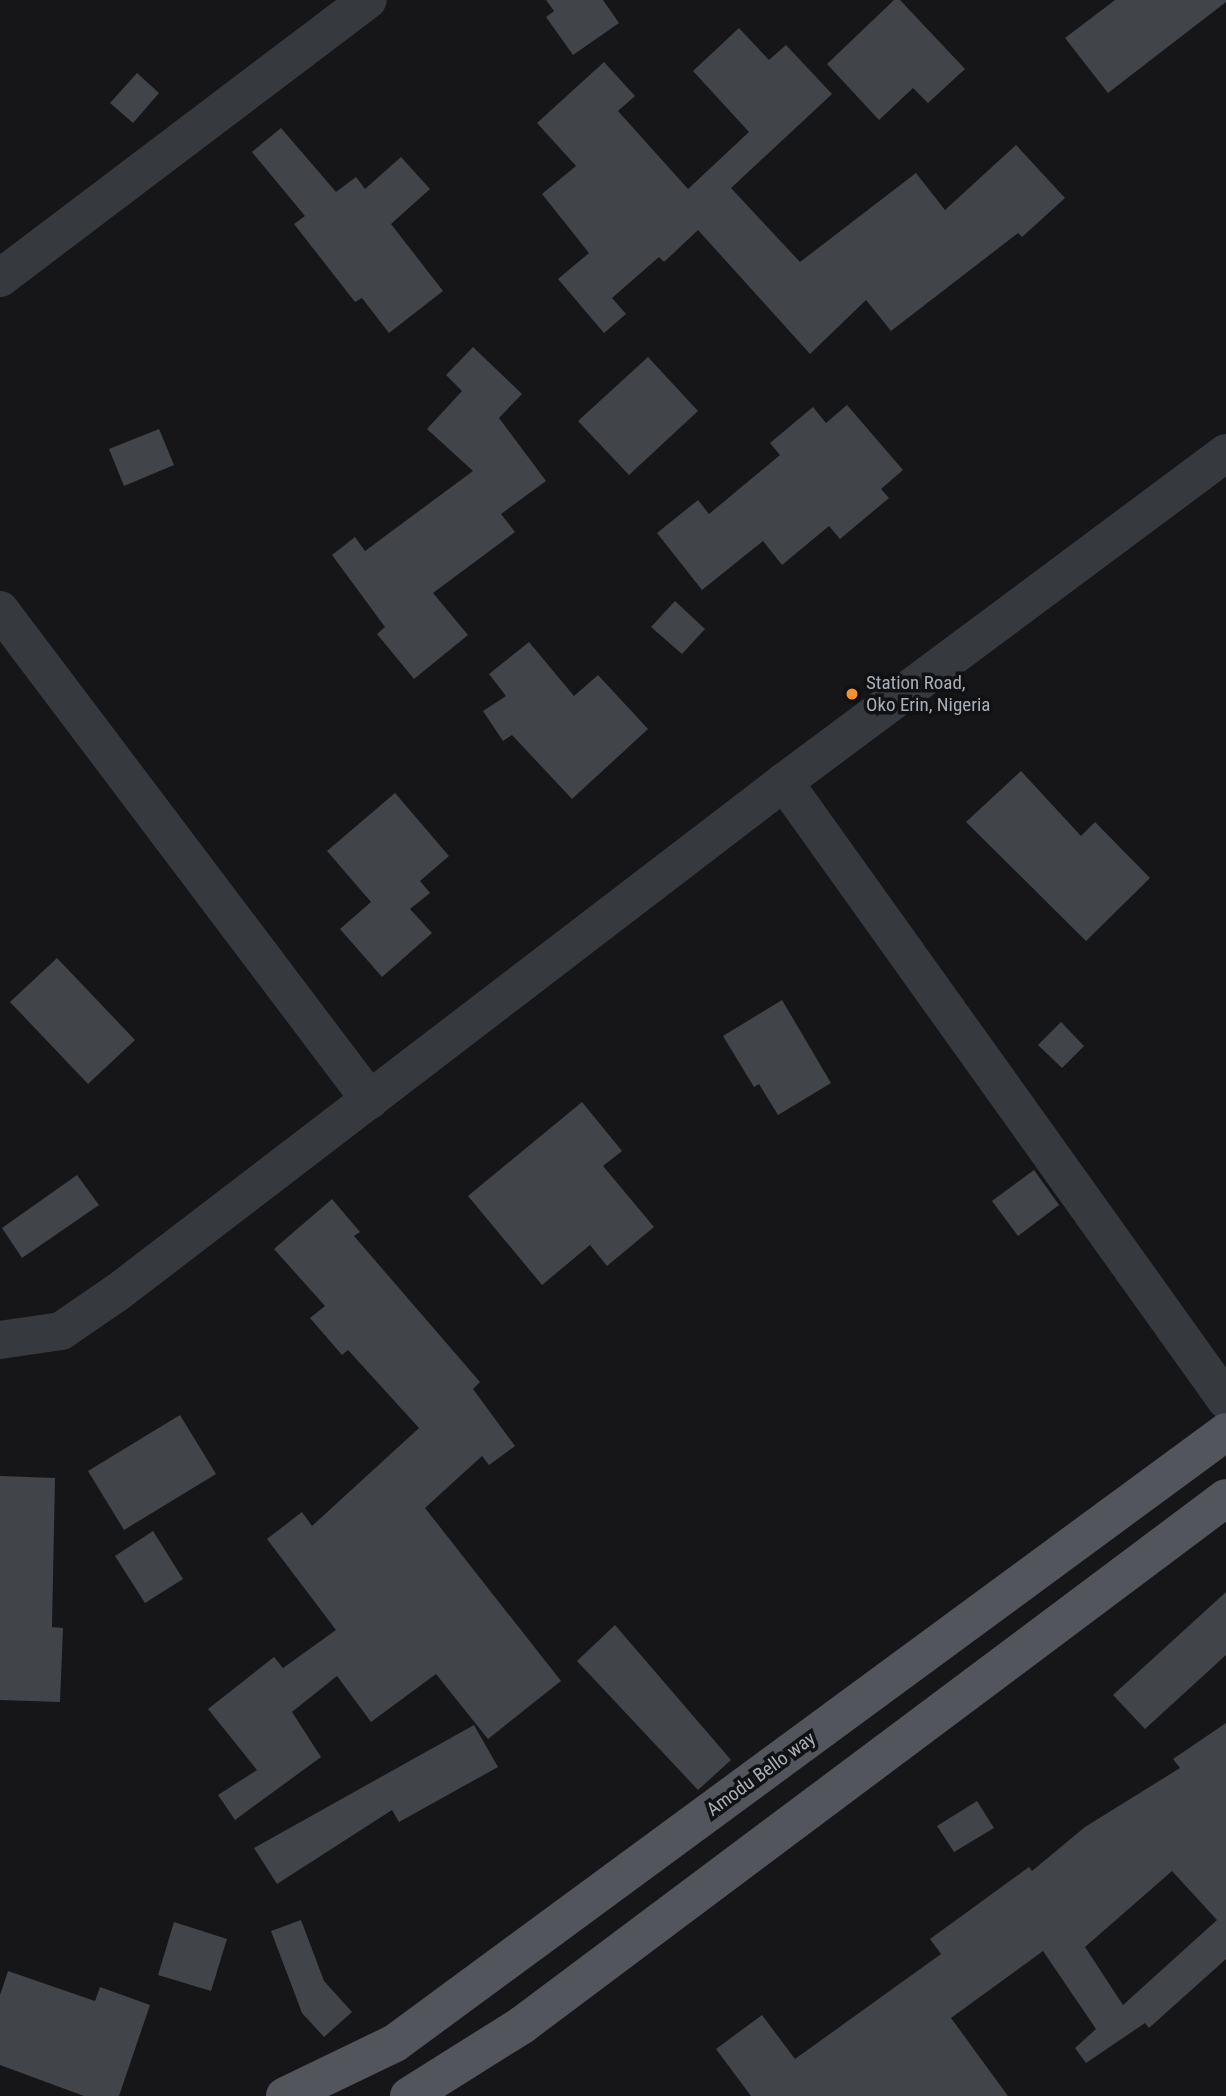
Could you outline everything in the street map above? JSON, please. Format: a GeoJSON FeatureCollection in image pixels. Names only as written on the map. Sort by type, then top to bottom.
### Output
{"type":"FeatureCollection","features":[{"type":"Feature","properties":{"kind":"main road","name":"Amodu Bello way"},"geometry":{"type":"LineString","coordinates":[[285,2096],[395,2043],[1226,1432]]}},
{"type":"Feature","properties":{"kind":"main road"},"geometry":{"type":"LineString","coordinates":[[409,2096],[522,2025],[1226,1498]]}},
{"type":"Feature","properties":{"kind":"street"},"geometry":{"type":"LineString","coordinates":[[0,278],[368,0]]}},
{"type":"Feature","properties":{"kind":"street"},"geometry":{"type":"LineString","coordinates":[[0,1340],[61,1331],[370,1100],[784,782],[1226,453]]}},
{"type":"Feature","properties":{"kind":"street"},"geometry":{"type":"LineString","coordinates":[[0,610],[370,1100]]}},
{"type":"Feature","properties":{"kind":"street"},"geometry":{"type":"LineString","coordinates":[[784,782],[1226,1400]]}},
{"type":"Feature","properties":{"kind":"building"},"geometry":{"type":"Polygon","coordinates":[[[546,0],[603,0],[619,23],[573,55],[546,17],[554,11],[546,0]]]}},
{"type":"Feature","properties":{"kind":"building"},"geometry":{"type":"Polygon","coordinates":[[[894,0],[900,0],[965,69],[928,103],[913,88],[879,120],[827,64],[894,0]]]}},
{"type":"Feature","properties":{"kind":"building"},"geometry":{"type":"Polygon","coordinates":[[[1115,0],[1226,2],[1108,93],[1065,38],[1115,0]]]}},
{"type":"Feature","properties":{"kind":"building"},"geometry":{"type":"Polygon","coordinates":[[[739,28],[769,60],[786,45],[832,94],[731,188],[800,262],[916,173],[945,210],[1016,145],[1065,198],[1022,237],[1018,233],[891,331],[866,300],[810,354],[698,230],[664,262],[659,257],[612,298],[626,314],[604,333],[558,279],[589,253],[542,194],[576,166],[537,123],[604,62],[635,96],[618,111],[688,189],[749,132],[693,71],[739,28]]]}},
{"type":"Feature","properties":{"kind":"building"},"geometry":{"type":"Polygon","coordinates":[[[137,73],[159,93],[133,123],[110,103],[137,73]]]}},
{"type":"Feature","properties":{"kind":"building"},"geometry":{"type":"Polygon","coordinates":[[[281,128],[336,192],[356,177],[365,189],[401,157],[430,189],[391,224],[443,291],[389,333],[362,298],[355,302],[294,224],[305,216],[252,152],[281,128]]]}},
{"type":"Feature","properties":{"kind":"building"},"geometry":{"type":"Polygon","coordinates":[[[473,347],[522,394],[499,418],[546,481],[501,514],[515,532],[433,593],[468,635],[414,679],[377,634],[385,627],[332,555],[355,537],[365,551],[473,471],[427,429],[462,391],[446,375],[473,347]]]}},
{"type":"Feature","properties":{"kind":"building"},"geometry":{"type":"Polygon","coordinates":[[[648,357],[698,411],[629,475],[578,421],[648,357]]]}},
{"type":"Feature","properties":{"kind":"building"},"geometry":{"type":"Polygon","coordinates":[[[847,405],[903,470],[881,489],[889,498],[840,539],[829,526],[782,565],[763,541],[702,590],[657,533],[698,500],[709,514],[780,455],[770,443],[813,407],[826,423],[847,405]]]}},
{"type":"Feature","properties":{"kind":"building"},"geometry":{"type":"Polygon","coordinates":[[[159,429],[174,465],[124,486],[109,449],[159,429]]]}},
{"type":"Feature","properties":{"kind":"building"},"geometry":{"type":"Polygon","coordinates":[[[675,601],[705,629],[682,654],[651,627],[675,601]]]}},
{"type":"Feature","properties":{"kind":"building"},"geometry":{"type":"Polygon","coordinates":[[[529,642],[574,696],[598,675],[648,729],[572,799],[512,735],[503,741],[483,711],[506,696],[489,674],[529,642]]]}},
{"type":"Feature","properties":{"kind":"building"},"geometry":{"type":"Polygon","coordinates":[[[1021,771],[1081,836],[1095,822],[1150,878],[1086,941],[966,822],[1021,771]]]}},
{"type":"Feature","properties":{"kind":"building"},"geometry":{"type":"Polygon","coordinates":[[[395,793],[449,856],[420,881],[430,893],[410,909],[432,933],[382,977],[340,929],[371,902],[327,851],[395,793]]]}},
{"type":"Feature","properties":{"kind":"building"},"geometry":{"type":"Polygon","coordinates":[[[57,958],[135,1040],[88,1084],[10,1002],[57,958]]]}},
{"type":"Feature","properties":{"kind":"building"},"geometry":{"type":"Polygon","coordinates":[[[782,1000],[831,1083],[778,1115],[759,1084],[754,1087],[723,1036],[782,1000]]]}},
{"type":"Feature","properties":{"kind":"building"},"geometry":{"type":"Polygon","coordinates":[[[1061,1022],[1084,1046],[1062,1068],[1038,1045],[1061,1022]]]}},
{"type":"Feature","properties":{"kind":"building"},"geometry":{"type":"Polygon","coordinates":[[[582,1102],[622,1151],[603,1166],[654,1227],[607,1266],[590,1245],[542,1285],[468,1196],[582,1102]]]}},
{"type":"Feature","properties":{"kind":"building"},"geometry":{"type":"Polygon","coordinates":[[[1034,1170],[1059,1205],[1018,1236],[992,1201],[1034,1170]]]}},
{"type":"Feature","properties":{"kind":"building"},"geometry":{"type":"Polygon","coordinates":[[[77,1175],[99,1205],[22,1258],[2,1228],[77,1175]]]}},
{"type":"Feature","properties":{"kind":"building"},"geometry":{"type":"Polygon","coordinates":[[[332,1199],[360,1232],[354,1236],[480,1382],[473,1389],[515,1446],[489,1465],[482,1456],[425,1508],[561,1681],[488,1739],[436,1674],[371,1722],[337,1676],[292,1712],[321,1757],[235,1820],[218,1795],[257,1770],[208,1709],[274,1657],[283,1668],[336,1630],[267,1539],[302,1512],[312,1526],[419,1428],[348,1350],[342,1355],[310,1318],[325,1306],[274,1249],[332,1199]]]}},
{"type":"Feature","properties":{"kind":"building"},"geometry":{"type":"Polygon","coordinates":[[[180,1415],[216,1474],[124,1530],[88,1471],[180,1415]]]}},
{"type":"Feature","properties":{"kind":"building"},"geometry":{"type":"Polygon","coordinates":[[[0,1476],[55,1478],[52,1627],[63,1628],[60,1702],[0,1700],[0,1476]]]}},
{"type":"Feature","properties":{"kind":"building"},"geometry":{"type":"Polygon","coordinates":[[[153,1531],[183,1579],[145,1603],[115,1556],[153,1531]]]}},
{"type":"Feature","properties":{"kind":"building"},"geometry":{"type":"Polygon","coordinates":[[[1226,1592],[1226,1655],[1145,1729],[1113,1695],[1226,1592]]]}},
{"type":"Feature","properties":{"kind":"building"},"geometry":{"type":"Polygon","coordinates":[[[615,1625],[731,1760],[698,1790],[577,1661],[615,1625]]]}},
{"type":"Feature","properties":{"kind":"building"},"geometry":{"type":"Polygon","coordinates":[[[1226,1723],[1226,1959],[1149,2028],[1145,2023],[1086,2063],[1075,2048],[1096,2029],[1043,1951],[951,2018],[1008,2096],[751,2096],[716,2049],[762,2015],[795,2059],[941,1954],[930,1939],[1029,1867],[1032,1871],[1085,1827],[1180,1768],[1173,1759],[1226,1723]],[[1172,1871],[1085,1947],[1123,2005],[1217,1920],[1172,1871]]]}},
{"type":"Feature","properties":{"kind":"building"},"geometry":{"type":"Polygon","coordinates":[[[474,1725],[498,1767],[399,1822],[392,1810],[277,1884],[254,1848],[474,1725]]]}},
{"type":"Feature","properties":{"kind":"building"},"geometry":{"type":"Polygon","coordinates":[[[977,1801],[994,1828],[954,1852],[937,1826],[977,1801]]]}},
{"type":"Feature","properties":{"kind":"building"},"geometry":{"type":"Polygon","coordinates":[[[301,1920],[324,1981],[352,2012],[324,2037],[302,2013],[271,1931],[301,1920]]]}},
{"type":"Feature","properties":{"kind":"building"},"geometry":{"type":"Polygon","coordinates":[[[174,1922],[227,1939],[211,1991],[158,1975],[174,1922]]]}},
{"type":"Feature","properties":{"kind":"building"},"geometry":{"type":"Polygon","coordinates":[[[8,1971],[95,2001],[100,1987],[150,2005],[119,2096],[84,2096],[0,2065],[0,1995],[8,1971]]]}},
{"type":"Feature","properties":{"kind":"place","name":"Station Road, Oko Erin, Nigeria"},"geometry":{"type":"Point","coordinates":[852,694]}}]}
